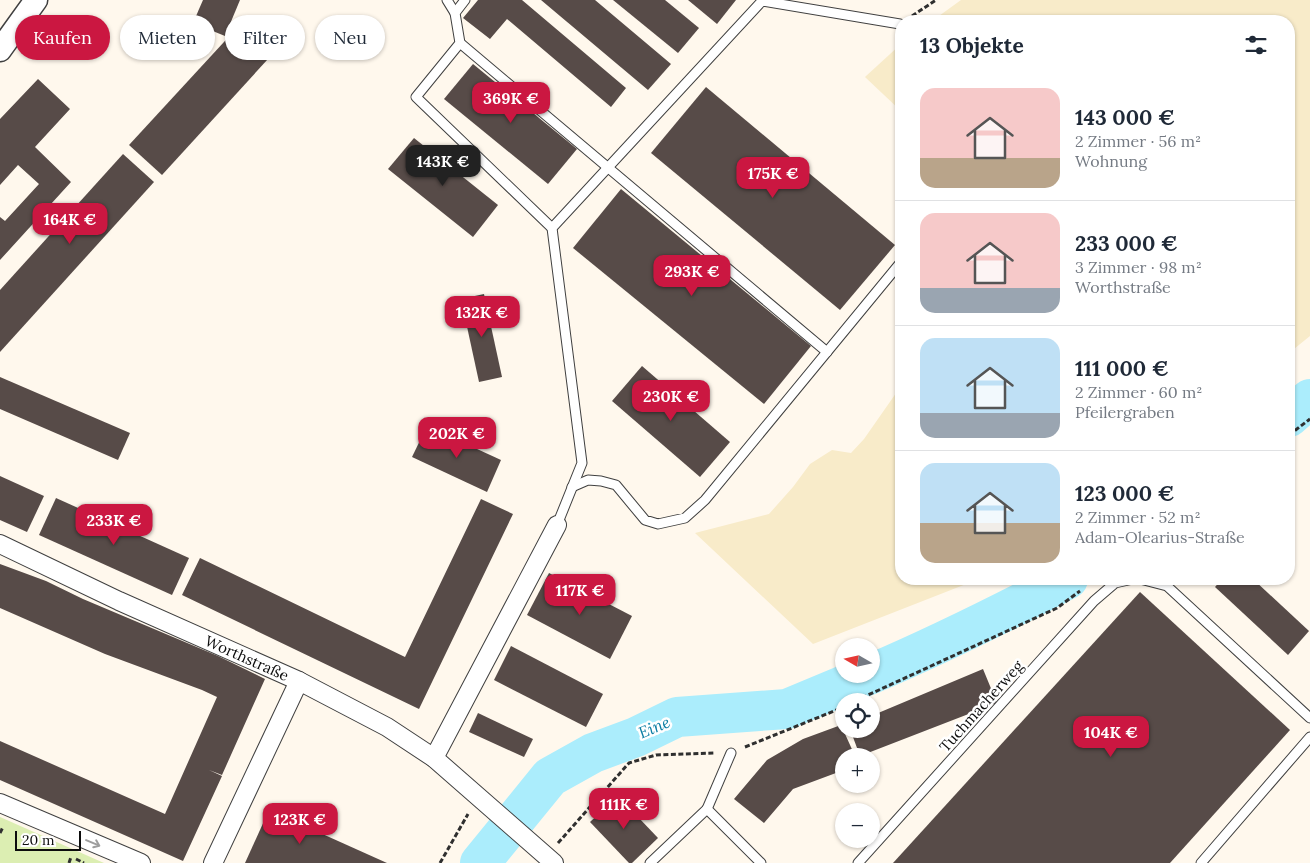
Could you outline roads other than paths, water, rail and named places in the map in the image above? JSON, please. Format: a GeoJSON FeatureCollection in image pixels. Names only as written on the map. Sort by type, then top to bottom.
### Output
{"type":"FeatureCollection","features":[{"type":"Feature","properties":{"kind":"street"},"geometry":{"type":"LineString","coordinates":[[0,50],[36,0]]}},
{"type":"Feature","properties":{"kind":"street"},"geometry":{"type":"LineString","coordinates":[[434,758],[557,525]]}},
{"type":"Feature","properties":{"kind":"street","name":"Worthstraße"},"geometry":{"type":"LineString","coordinates":[[0,544],[299,682],[387,727],[434,758],[550,860]]}},
{"type":"Feature","properties":{"kind":"street"},"geometry":{"type":"LineString","coordinates":[[213,863],[299,682]]}},
{"type":"Feature","properties":{"kind":"street"},"geometry":{"type":"LineString","coordinates":[[0,803],[141,863]]}},
{"type":"Feature","properties":{"kind":"lane"},"geometry":{"type":"LineString","coordinates":[[448,0],[455,12],[460,43],[827,352]]}},
{"type":"Feature","properties":{"kind":"lane"},"geometry":{"type":"LineString","coordinates":[[455,12],[465,0]]}},
{"type":"Feature","properties":{"kind":"lane"},"geometry":{"type":"LineString","coordinates":[[552,228],[762,0],[895,22]]}},
{"type":"Feature","properties":{"kind":"lane"},"geometry":{"type":"LineString","coordinates":[[460,43],[416,97],[552,228],[582,464],[557,525]]}},
{"type":"Feature","properties":{"kind":"lane"},"geometry":{"type":"LineString","coordinates":[[572,487],[588,480],[616,485],[645,520],[658,524],[685,518],[705,500],[895,269]]}},
{"type":"Feature","properties":{"kind":"lane","name":"Tuchmacherweg"},"geometry":{"type":"LineString","coordinates":[[858,863],[1094,601],[1113,585]]}},
{"type":"Feature","properties":{"kind":"lane"},"geometry":{"type":"LineString","coordinates":[[1163,585],[1167,586],[1310,718]]}},
{"type":"Feature","properties":{"kind":"lane"},"geometry":{"type":"LineString","coordinates":[[1202,863],[1310,737]]}},
{"type":"Feature","properties":{"kind":"lane"},"geometry":{"type":"LineString","coordinates":[[650,863],[707,809],[730,753]]}},
{"type":"Feature","properties":{"kind":"lane"},"geometry":{"type":"LineString","coordinates":[[707,809],[761,863]]}},
{"type":"Feature","properties":{"kind":"waterway","name":"Eine"},"geometry":{"type":"LineString","coordinates":[[1295,412],[1310,399]]}},
{"type":"Feature","properties":{"kind":"waterway","name":"Eine"},"geometry":{"type":"LineString","coordinates":[[880,670],[971,628],[1056,585]]}},
{"type":"Feature","properties":{"kind":"waterway","name":"Eine"},"geometry":{"type":"LineString","coordinates":[[480,863],[550,777],[593,753],[636,737],[677,717],[787,709],[849,683]]}}]}
